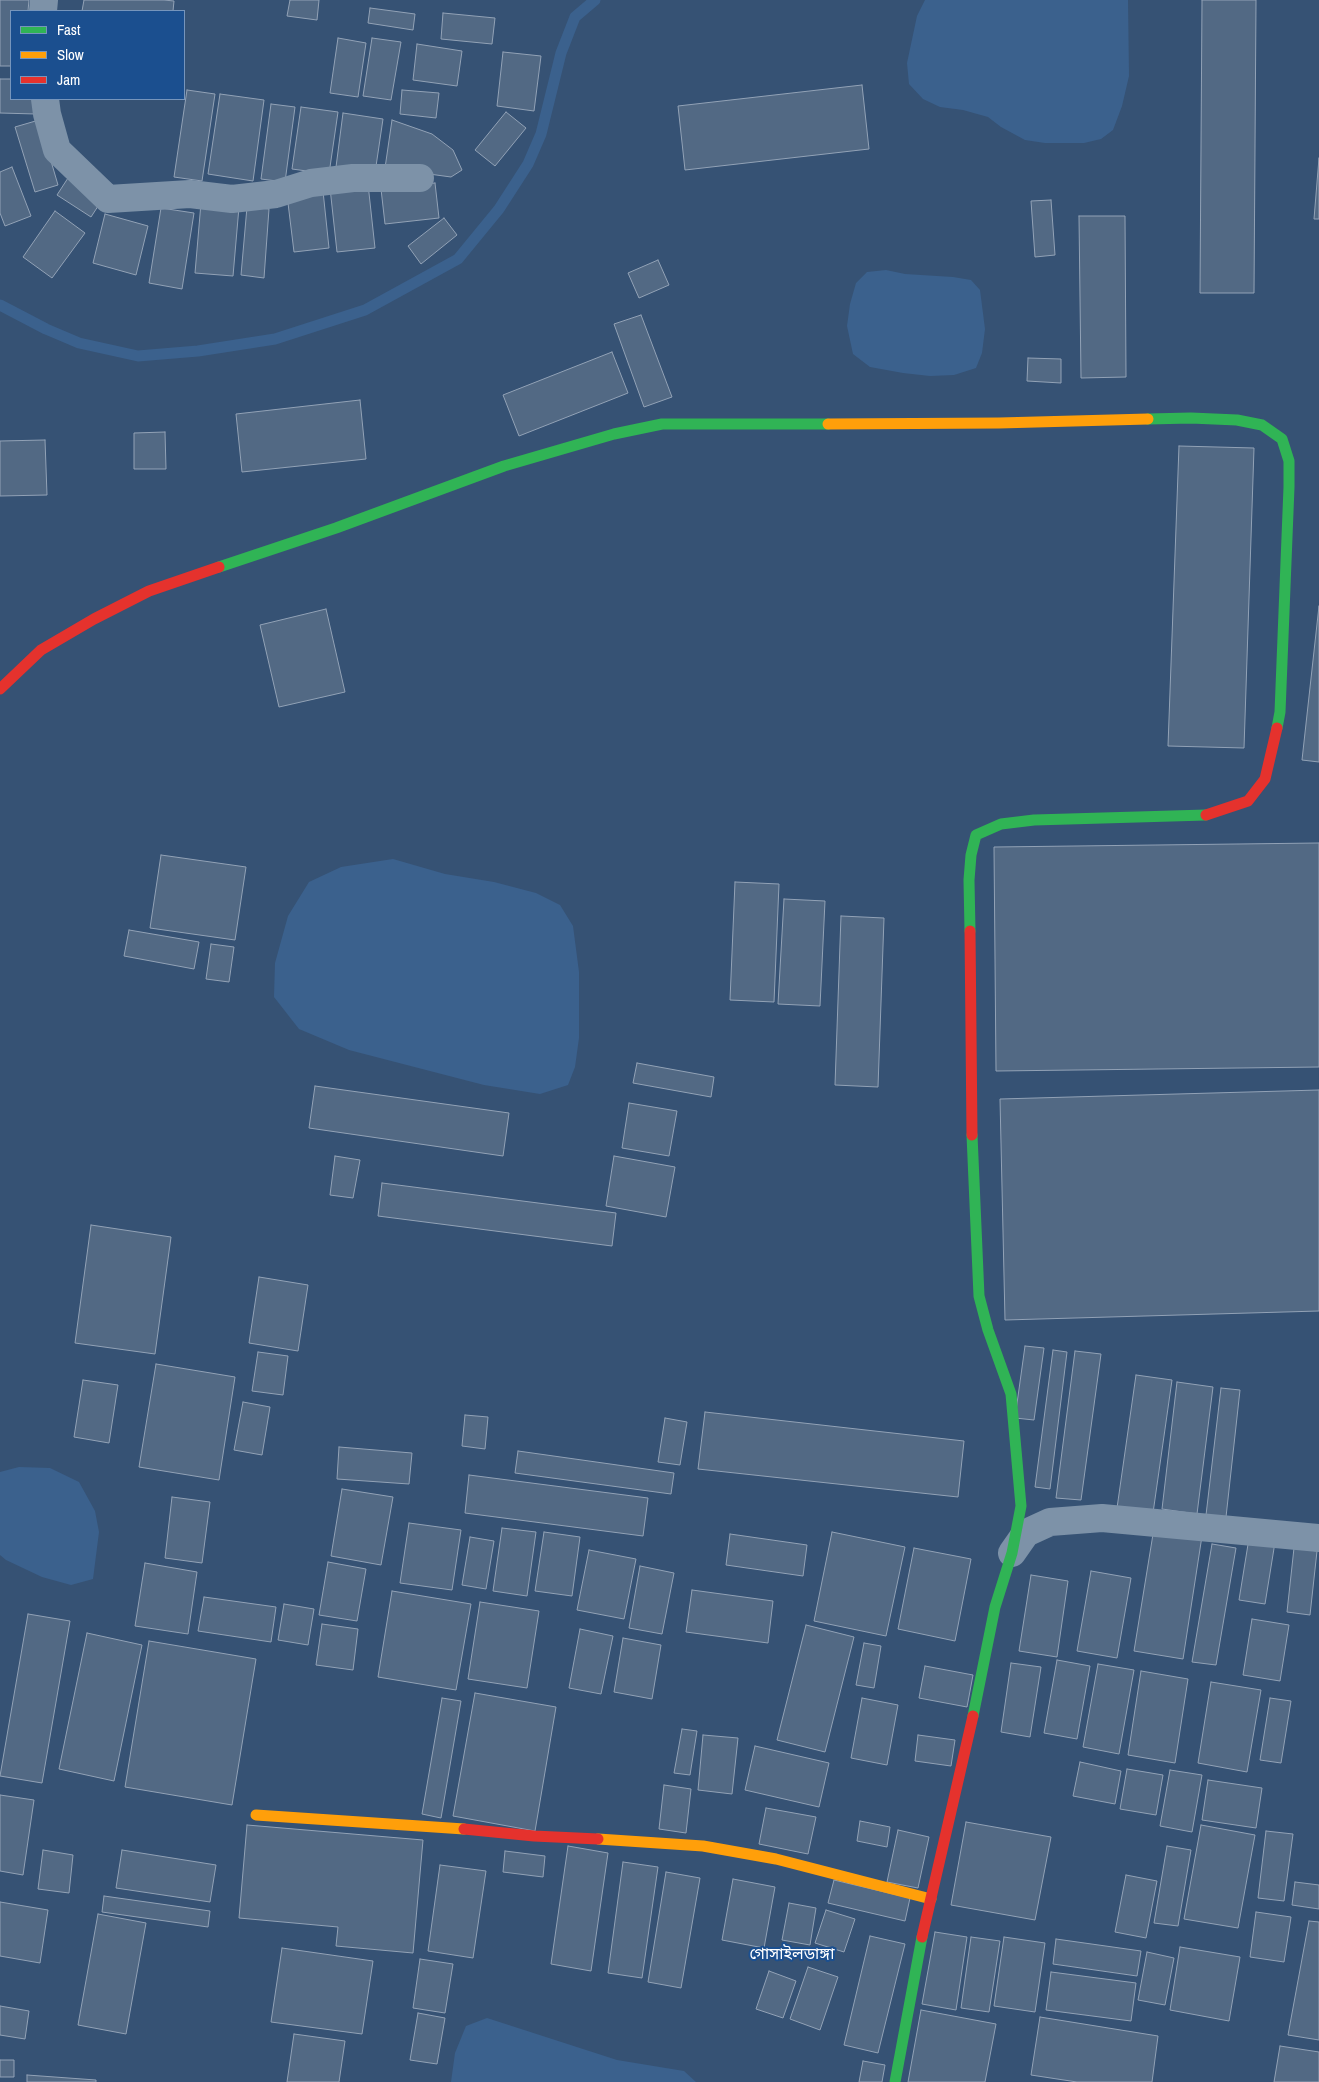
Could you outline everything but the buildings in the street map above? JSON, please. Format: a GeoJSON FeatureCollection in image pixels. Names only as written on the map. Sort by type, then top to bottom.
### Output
{"type":"FeatureCollection","features":[{"type":"Feature","properties":{"kind":"street"},"geometry":{"type":"LineString","coordinates":[[45,100],[57,150],[108,199],[190,194],[232,199],[276,194],[311,183],[353,178],[420,178]]}},
{"type":"Feature","properties":{"kind":"street"},"geometry":{"type":"LineString","coordinates":[[0,689],[40,650],[94,619],[150,591],[336,528],[504,466],[614,434],[662,424],[999,423],[1192,418],[1238,420],[1262,425],[1282,439],[1289,461],[1289,487],[1280,712],[1273,751],[1265,779],[1260,786],[1248,801],[1210,815],[1034,820],[1001,824],[976,835],[970,856],[970,1031],[975,1245],[979,1296],[988,1330],[1011,1394],[1021,1506],[1012,1553],[995,1607],[975,1706],[918,1956],[895,2082]]}},
{"type":"Feature","properties":{"kind":"street"},"geometry":{"type":"LineString","coordinates":[[1012,1553],[1026,1533],[1050,1522],[1102,1518],[1319,1538]]}},
{"type":"Feature","properties":{"kind":"street"},"geometry":{"type":"LineString","coordinates":[[256,1815],[469,1829],[534,1836],[703,1846],[776,1859],[931,1899]]}},
{"type":"Feature","properties":{"kind":"water"},"geometry":{"type":"Polygon","coordinates":[[[925,0],[1128,0],[1129,76],[1122,106],[1113,130],[1101,139],[1084,143],[1045,143],[1025,140],[1001,127],[988,117],[963,110],[940,107],[923,99],[909,84],[907,63],[917,16],[925,0]]]}},
{"type":"Feature","properties":{"kind":"water"},"geometry":{"type":"Polygon","coordinates":[[[886,270],[905,274],[971,280],[980,290],[985,329],[982,353],[976,368],[954,375],[930,376],[903,373],[870,367],[853,354],[847,326],[850,304],[856,283],[867,272],[886,270]]]}},
{"type":"Feature","properties":{"kind":"water"},"geometry":{"type":"Polygon","coordinates":[[[393,859],[445,874],[494,882],[536,893],[560,905],[573,926],[579,972],[579,1038],[575,1067],[568,1085],[540,1094],[484,1085],[349,1050],[299,1029],[274,997],[275,963],[288,916],[309,882],[341,867],[393,859]]]}},
{"type":"Feature","properties":{"kind":"water"},"geometry":{"type":"Polygon","coordinates":[[[19,1467],[50,1468],[79,1482],[95,1511],[99,1532],[93,1579],[71,1585],[42,1577],[6,1560],[0,1555],[0,1472],[19,1467]]]}},
{"type":"Feature","properties":{"kind":"water"},"geometry":{"type":"Polygon","coordinates":[[[487,2018],[617,2060],[684,2071],[696,2082],[451,2082],[455,2053],[466,2026],[487,2018]]]}},
{"type":"Feature","properties":{"kind":"waterway"},"geometry":{"type":"LineString","coordinates":[[0,305],[46,329],[79,343],[138,356],[198,351],[275,339],[365,310],[458,259],[499,209],[528,164],[541,134],[561,53],[575,17],[595,0]]}},
{"type":"Feature","properties":{"kind":"traffic: fast"},"geometry":{"type":"LineString","coordinates":[[1148,419],[1237,420],[1262,425],[1282,439],[1289,461],[1289,487],[1280,712],[1277,728]]}},
{"type":"Feature","properties":{"kind":"traffic: fast"},"geometry":{"type":"LineString","coordinates":[[219,567],[336,528],[504,466],[614,434],[662,424],[828,424]]}},
{"type":"Feature","properties":{"kind":"traffic: fast"},"geometry":{"type":"LineString","coordinates":[[970,931],[969,880],[971,855],[976,835],[1001,824],[1034,820],[1206,815]]}},
{"type":"Feature","properties":{"kind":"traffic: fast"},"geometry":{"type":"LineString","coordinates":[[972,1135],[979,1296],[988,1330],[1011,1394],[1021,1506],[1012,1553],[995,1607],[973,1716]]}},
{"type":"Feature","properties":{"kind":"traffic: fast"},"geometry":{"type":"LineString","coordinates":[[895,2082],[922,1937]]}},
{"type":"Feature","properties":{"kind":"traffic: slow"},"geometry":{"type":"LineString","coordinates":[[828,424],[999,423],[1148,419]]}},
{"type":"Feature","properties":{"kind":"traffic: slow"},"geometry":{"type":"LineString","coordinates":[[256,1815],[464,1829]]}},
{"type":"Feature","properties":{"kind":"traffic: slow"},"geometry":{"type":"LineString","coordinates":[[598,1839],[703,1846],[776,1859],[931,1899]]}},
{"type":"Feature","properties":{"kind":"traffic: jam"},"geometry":{"type":"LineString","coordinates":[[0,689],[41,650],[94,619],[149,591],[219,567]]}},
{"type":"Feature","properties":{"kind":"traffic: jam"},"geometry":{"type":"LineString","coordinates":[[1206,815],[1248,801],[1265,779],[1277,728]]}},
{"type":"Feature","properties":{"kind":"traffic: jam"},"geometry":{"type":"LineString","coordinates":[[970,931],[972,1135]]}},
{"type":"Feature","properties":{"kind":"traffic: jam"},"geometry":{"type":"LineString","coordinates":[[922,1937],[973,1716]]}},
{"type":"Feature","properties":{"kind":"traffic: jam"},"geometry":{"type":"LineString","coordinates":[[464,1829],[534,1836],[598,1839]]}},
{"type":"Feature","properties":{"kind":"district","name":"গোসাইলডাঙ্গা"},"geometry":{"type":"Point","coordinates":[792,1955]}}]}
